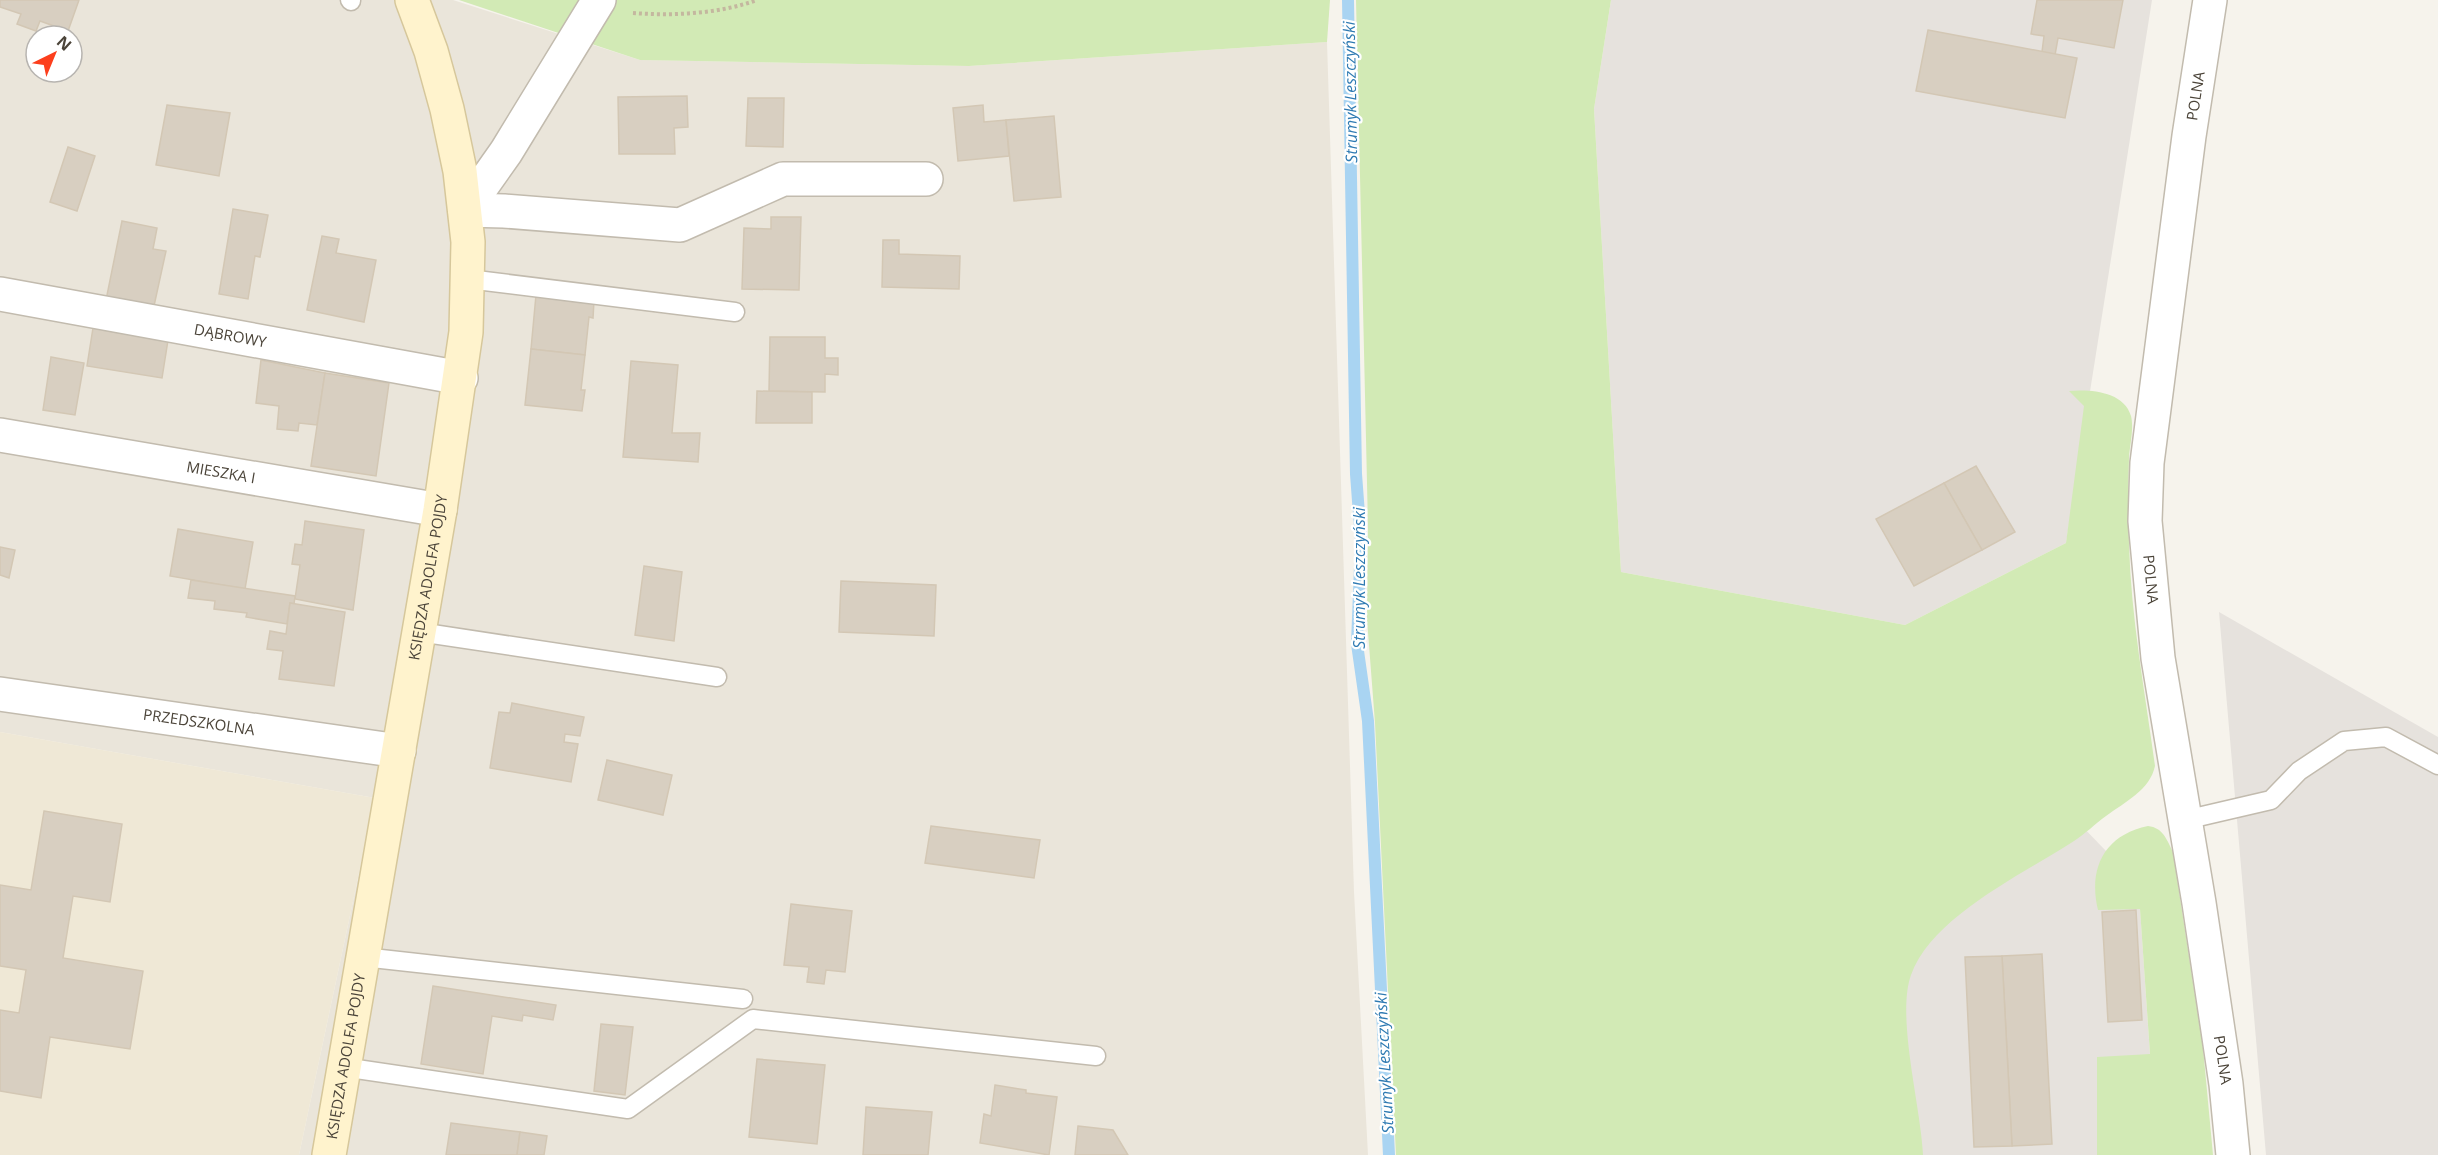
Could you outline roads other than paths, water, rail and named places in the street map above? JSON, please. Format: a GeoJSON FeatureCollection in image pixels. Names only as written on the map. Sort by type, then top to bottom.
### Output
{"type":"FeatureCollection","features":[{"type":"Feature","properties":{"kind":"street","name":"KSIĘDZA ADOLFA POJDY"},"geometry":{"type":"LineString","coordinates":[[329,1155],[441,510],[466,332],[468,242],[465,210],[447,109],[431,51],[412,0]]}},
{"type":"Feature","properties":{"kind":"street","name":"POLNA"},"geometry":{"type":"LineString","coordinates":[[2210,0],[2189,136],[2147,463],[2145,521],[2158,658],[2226,1084],[2233,1155]]}},
{"type":"Feature","properties":{"kind":"street"},"geometry":{"type":"LineString","coordinates":[[465,210],[506,152],[597,3]]}},
{"type":"Feature","properties":{"kind":"street"},"geometry":{"type":"LineString","coordinates":[[465,210],[680,225],[783,179],[926,179]]}},
{"type":"Feature","properties":{"kind":"street","name":"DĄBROWY"},"geometry":{"type":"LineString","coordinates":[[0,294],[461,378]]}},
{"type":"Feature","properties":{"kind":"street","name":"MIESZKA I"},"geometry":{"type":"LineString","coordinates":[[0,435],[441,510]]}},
{"type":"Feature","properties":{"kind":"street","name":"PRZEDSZKOLNA"},"geometry":{"type":"LineString","coordinates":[[0,694],[399,751]]}},
{"type":"Feature","properties":{"kind":"lane"},"geometry":{"type":"LineString","coordinates":[[468,279],[735,312]]}},
{"type":"Feature","properties":{"kind":"lane"},"geometry":{"type":"LineString","coordinates":[[419,632],[717,677]]}},
{"type":"Feature","properties":{"kind":"lane"},"geometry":{"type":"LineString","coordinates":[[2185,820],[2271,800],[2299,771],[2344,741],[2386,737],[2438,765]]}},
{"type":"Feature","properties":{"kind":"lane"},"geometry":{"type":"LineString","coordinates":[[363,957],[743,999]]}},
{"type":"Feature","properties":{"kind":"lane"},"geometry":{"type":"LineString","coordinates":[[344,1067],[628,1109],[753,1019],[1096,1056]]}},
{"type":"Feature","properties":{"kind":"waterway","name":"Strumyk Leszczyński"},"geometry":{"type":"LineString","coordinates":[[1348,0],[1356,474],[1361,541],[1357,644],[1368,721],[1389,1155]]}}]}
